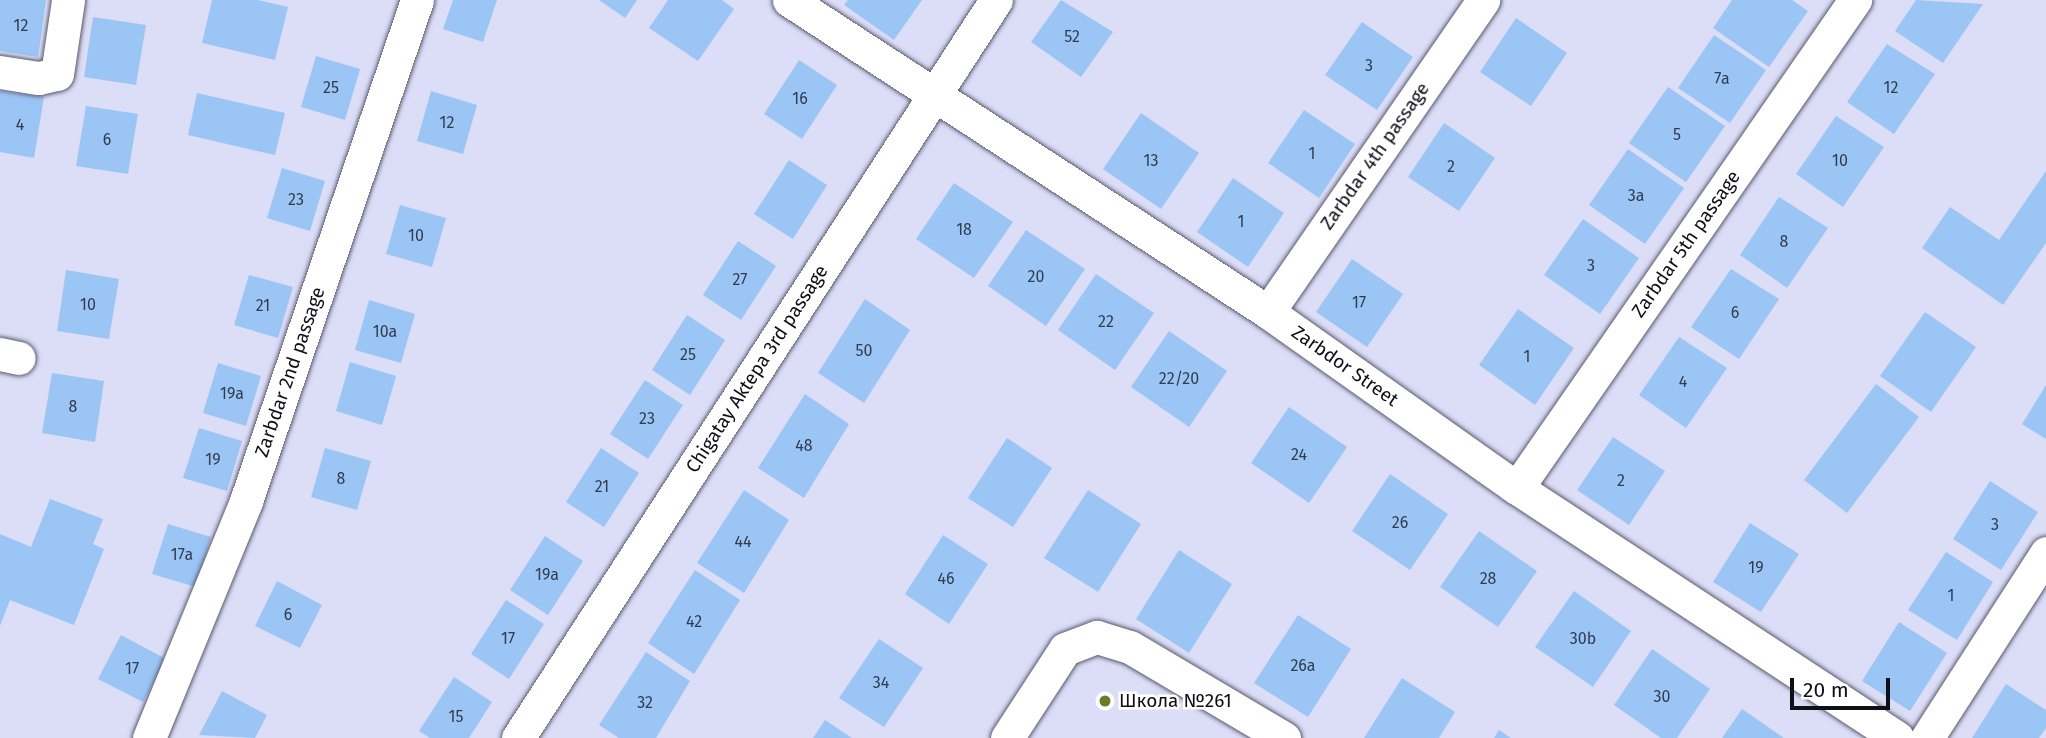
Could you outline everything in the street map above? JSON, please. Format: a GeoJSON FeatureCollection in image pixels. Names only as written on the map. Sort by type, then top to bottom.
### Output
{"type":"FeatureCollection","features":[{"type":"Feature","properties":{"kind":"street"},"geometry":{"type":"LineString","coordinates":[[0,72],[39,78],[57,74],[68,0]]}},
{"type":"Feature","properties":{"kind":"street","name":"Zarbdar 2nd passage"},"geometry":{"type":"LineString","coordinates":[[149,738],[246,500],[417,0]]}},
{"type":"Feature","properties":{"kind":"street","name":"Zarbdor Street"},"geometry":{"type":"LineString","coordinates":[[789,0],[933,97],[1268,312],[1517,488],[1896,738]]}},
{"type":"Feature","properties":{"kind":"street","name":"Chigatay Aktepa 3rd passage"},"geometry":{"type":"LineString","coordinates":[[519,738],[996,0]]}},
{"type":"Feature","properties":{"kind":"street","name":"Zarbdar 4th passage"},"geometry":{"type":"LineString","coordinates":[[1268,312],[1483,0]]}},
{"type":"Feature","properties":{"kind":"street","name":"Zarbdar 5th passage"},"geometry":{"type":"LineString","coordinates":[[1517,488],[1855,0]]}},
{"type":"Feature","properties":{"kind":"street"},"geometry":{"type":"LineString","coordinates":[[1927,738],[2046,552]]}},
{"type":"Feature","properties":{"kind":"street"},"geometry":{"type":"LineString","coordinates":[[1007,738],[1065,649],[1097,637],[1130,647],[1284,738]]}},
{"type":"Feature","properties":{"kind":"building"},"geometry":{"type":"Polygon","coordinates":[[[0,0],[46,0],[38,57],[0,51],[0,0]]]}},
{"type":"Feature","properties":{"kind":"building"},"geometry":{"type":"Polygon","coordinates":[[[212,0],[258,0],[288,7],[275,60],[202,43],[212,0]]]}},
{"type":"Feature","properties":{"kind":"building"},"geometry":{"type":"Polygon","coordinates":[[[453,0],[497,0],[483,42],[443,29],[453,0]]]}},
{"type":"Feature","properties":{"kind":"building"},"geometry":{"type":"Polygon","coordinates":[[[599,0],[637,0],[625,18],[599,0]]]}},
{"type":"Feature","properties":{"kind":"building"},"geometry":{"type":"Polygon","coordinates":[[[668,0],[722,0],[734,9],[698,61],[649,28],[668,0]]]}},
{"type":"Feature","properties":{"kind":"building"},"geometry":{"type":"Polygon","coordinates":[[[848,0],[922,0],[894,40],[844,5],[848,0]]]}},
{"type":"Feature","properties":{"kind":"building"},"geometry":{"type":"Polygon","coordinates":[[[1061,0],[1113,32],[1081,77],[1031,42],[1061,0]]]}},
{"type":"Feature","properties":{"kind":"building"},"geometry":{"type":"Polygon","coordinates":[[[1732,0],[1792,0],[1808,11],[1769,67],[1713,28],[1732,0]]]}},
{"type":"Feature","properties":{"kind":"building"},"geometry":{"type":"Polygon","coordinates":[[[1916,0],[1983,4],[1943,63],[1895,31],[1916,0]]]}},
{"type":"Feature","properties":{"kind":"building"},"geometry":{"type":"Polygon","coordinates":[[[93,17],[146,25],[136,85],[84,77],[93,17]]]}},
{"type":"Feature","properties":{"kind":"building"},"geometry":{"type":"Polygon","coordinates":[[[1516,18],[1567,53],[1531,106],[1480,72],[1516,18]]]}},
{"type":"Feature","properties":{"kind":"building"},"geometry":{"type":"Polygon","coordinates":[[[1362,22],[1413,57],[1377,110],[1325,75],[1362,22]]]}},
{"type":"Feature","properties":{"kind":"building"},"geometry":{"type":"Polygon","coordinates":[[[1714,35],[1766,70],[1730,123],[1678,88],[1714,35]]]}},
{"type":"Feature","properties":{"kind":"building"},"geometry":{"type":"Polygon","coordinates":[[[1887,44],[1935,74],[1894,134],[1847,102],[1887,44]]]}},
{"type":"Feature","properties":{"kind":"building"},"geometry":{"type":"Polygon","coordinates":[[[316,56],[360,69],[345,120],[301,107],[316,56]]]}},
{"type":"Feature","properties":{"kind":"building"},"geometry":{"type":"Polygon","coordinates":[[[799,60],[837,85],[802,139],[764,114],[799,60]]]}},
{"type":"Feature","properties":{"kind":"building"},"geometry":{"type":"Polygon","coordinates":[[[1668,87],[1725,126],[1686,182],[1629,143],[1668,87]]]}},
{"type":"Feature","properties":{"kind":"building"},"geometry":{"type":"Polygon","coordinates":[[[0,91],[44,97],[34,158],[0,152],[0,91]]]}},
{"type":"Feature","properties":{"kind":"building"},"geometry":{"type":"Polygon","coordinates":[[[431,91],[477,105],[463,154],[417,141],[431,91]]]}},
{"type":"Feature","properties":{"kind":"building"},"geometry":{"type":"Polygon","coordinates":[[[197,93],[285,113],[275,155],[188,135],[197,93]]]}},
{"type":"Feature","properties":{"kind":"building"},"geometry":{"type":"Polygon","coordinates":[[[86,106],[138,114],[128,174],[76,166],[86,106]]]}},
{"type":"Feature","properties":{"kind":"building"},"geometry":{"type":"Polygon","coordinates":[[[1304,110],[1355,144],[1319,198],[1268,163],[1304,110]]]}},
{"type":"Feature","properties":{"kind":"building"},"geometry":{"type":"Polygon","coordinates":[[[1141,113],[1199,153],[1161,209],[1103,169],[1141,113]]]}},
{"type":"Feature","properties":{"kind":"building"},"geometry":{"type":"Polygon","coordinates":[[[1836,116],[1884,147],[1843,207],[1796,174],[1836,116]]]}},
{"type":"Feature","properties":{"kind":"building"},"geometry":{"type":"Polygon","coordinates":[[[1444,123],[1495,158],[1459,211],[1408,177],[1444,123]]]}},
{"type":"Feature","properties":{"kind":"building"},"geometry":{"type":"Polygon","coordinates":[[[1628,149],[1684,188],[1645,244],[1589,205],[1628,149]]]}},
{"type":"Feature","properties":{"kind":"building"},"geometry":{"type":"Polygon","coordinates":[[[789,160],[827,185],[793,239],[754,214],[789,160]]]}},
{"type":"Feature","properties":{"kind":"building"},"geometry":{"type":"Polygon","coordinates":[[[282,168],[325,181],[310,231],[267,218],[282,168]]]}},
{"type":"Feature","properties":{"kind":"building"},"geometry":{"type":"Polygon","coordinates":[[[2046,171],[2046,243],[2003,305],[1922,248],[1950,207],[1999,240],[2046,171]]]}},
{"type":"Feature","properties":{"kind":"building"},"geometry":{"type":"Polygon","coordinates":[[[1233,178],[1284,213],[1248,267],[1197,232],[1233,178]]]}},
{"type":"Feature","properties":{"kind":"building"},"geometry":{"type":"Polygon","coordinates":[[[954,183],[1013,222],[974,278],[916,239],[954,183]]]}},
{"type":"Feature","properties":{"kind":"building"},"geometry":{"type":"Polygon","coordinates":[[[1779,197],[1828,228],[1787,288],[1740,255],[1779,197]]]}},
{"type":"Feature","properties":{"kind":"building"},"geometry":{"type":"Polygon","coordinates":[[[400,205],[446,218],[432,267],[386,254],[400,205]]]}},
{"type":"Feature","properties":{"kind":"building"},"geometry":{"type":"Polygon","coordinates":[[[1583,219],[1639,258],[1600,314],[1544,275],[1583,219]]]}},
{"type":"Feature","properties":{"kind":"building"},"geometry":{"type":"Polygon","coordinates":[[[1026,230],[1085,269],[1046,326],[988,286],[1026,230]]]}},
{"type":"Feature","properties":{"kind":"building"},"geometry":{"type":"Polygon","coordinates":[[[738,241],[776,266],[741,320],[703,295],[738,241]]]}},
{"type":"Feature","properties":{"kind":"building"},"geometry":{"type":"Polygon","coordinates":[[[1352,259],[1403,294],[1367,347],[1316,312],[1352,259]]]}},
{"type":"Feature","properties":{"kind":"building"},"geometry":{"type":"Polygon","coordinates":[[[1731,269],[1779,299],[1739,359],[1691,327],[1731,269]]]}},
{"type":"Feature","properties":{"kind":"building"},"geometry":{"type":"Polygon","coordinates":[[[66,270],[119,279],[109,339],[57,331],[66,270]]]}},
{"type":"Feature","properties":{"kind":"building"},"geometry":{"type":"Polygon","coordinates":[[[1096,274],[1154,313],[1115,370],[1058,330],[1096,274]]]}},
{"type":"Feature","properties":{"kind":"building"},"geometry":{"type":"Polygon","coordinates":[[[249,275],[293,287],[278,338],[234,325],[249,275]]]}},
{"type":"Feature","properties":{"kind":"building"},"geometry":{"type":"Polygon","coordinates":[[[865,299],[910,330],[864,403],[818,373],[865,299]]]}},
{"type":"Feature","properties":{"kind":"building"},"geometry":{"type":"Polygon","coordinates":[[[369,300],[415,314],[401,363],[355,350],[369,300]]]}},
{"type":"Feature","properties":{"kind":"building"},"geometry":{"type":"Polygon","coordinates":[[[1518,309],[1574,348],[1535,405],[1479,365],[1518,309]]]}},
{"type":"Feature","properties":{"kind":"building"},"geometry":{"type":"Polygon","coordinates":[[[1925,312],[1976,347],[1931,412],[1880,376],[1925,312]]]}},
{"type":"Feature","properties":{"kind":"building"},"geometry":{"type":"Polygon","coordinates":[[[687,315],[725,340],[690,395],[652,370],[687,315]]]}},
{"type":"Feature","properties":{"kind":"building"},"geometry":{"type":"Polygon","coordinates":[[[1169,331],[1227,371],[1189,427],[1131,387],[1169,331]]]}},
{"type":"Feature","properties":{"kind":"building"},"geometry":{"type":"Polygon","coordinates":[[[1679,337],[1727,368],[1686,428],[1639,395],[1679,337]]]}},
{"type":"Feature","properties":{"kind":"building"},"geometry":{"type":"Polygon","coordinates":[[[350,362],[396,376],[382,425],[336,411],[350,362]]]}},
{"type":"Feature","properties":{"kind":"building"},"geometry":{"type":"Polygon","coordinates":[[[218,363],[261,376],[246,426],[203,413],[218,363]]]}},
{"type":"Feature","properties":{"kind":"building"},"geometry":{"type":"Polygon","coordinates":[[[52,373],[104,381],[95,442],[42,433],[52,373]]]}},
{"type":"Feature","properties":{"kind":"building"},"geometry":{"type":"Polygon","coordinates":[[[645,380],[683,405],[648,459],[610,434],[645,380]]]}},
{"type":"Feature","properties":{"kind":"building"},"geometry":{"type":"Polygon","coordinates":[[[1876,384],[1919,417],[1847,513],[1804,480],[1876,384]]]}},
{"type":"Feature","properties":{"kind":"building"},"geometry":{"type":"Polygon","coordinates":[[[2046,385],[2046,439],[2022,424],[2046,385]]]}},
{"type":"Feature","properties":{"kind":"building"},"geometry":{"type":"Polygon","coordinates":[[[805,394],[849,424],[804,498],[758,468],[805,394]]]}},
{"type":"Feature","properties":{"kind":"building"},"geometry":{"type":"Polygon","coordinates":[[[1289,407],[1347,447],[1309,503],[1251,463],[1289,407]]]}},
{"type":"Feature","properties":{"kind":"building"},"geometry":{"type":"Polygon","coordinates":[[[199,428],[242,441],[227,491],[183,478],[199,428]]]}},
{"type":"Feature","properties":{"kind":"building"},"geometry":{"type":"Polygon","coordinates":[[[1613,437],[1665,471],[1629,525],[1577,490],[1613,437]]]}},
{"type":"Feature","properties":{"kind":"building"},"geometry":{"type":"Polygon","coordinates":[[[1007,438],[1052,468],[1013,527],[968,498],[1007,438]]]}},
{"type":"Feature","properties":{"kind":"building"},"geometry":{"type":"Polygon","coordinates":[[[325,448],[371,461],[357,510],[311,497],[325,448]]]}},
{"type":"Feature","properties":{"kind":"building"},"geometry":{"type":"Polygon","coordinates":[[[601,448],[639,473],[604,527],[566,502],[601,448]]]}},
{"type":"Feature","properties":{"kind":"building"},"geometry":{"type":"Polygon","coordinates":[[[1390,474],[1448,514],[1410,570],[1352,531],[1390,474]]]}},
{"type":"Feature","properties":{"kind":"building"},"geometry":{"type":"Polygon","coordinates":[[[1990,481],[2038,512],[2001,570],[1953,539],[1990,481]]]}},
{"type":"Feature","properties":{"kind":"building"},"geometry":{"type":"Polygon","coordinates":[[[744,490],[789,520],[744,593],[697,563],[744,490]]]}},
{"type":"Feature","properties":{"kind":"building"},"geometry":{"type":"Polygon","coordinates":[[[1088,490],[1141,524],[1098,592],[1044,558],[1088,490]]]}},
{"type":"Feature","properties":{"kind":"building"},"geometry":{"type":"Polygon","coordinates":[[[50,499],[103,519],[93,544],[104,549],[74,625],[10,600],[0,626],[0,534],[31,547],[50,499]]]}},
{"type":"Feature","properties":{"kind":"building"},"geometry":{"type":"Polygon","coordinates":[[[1750,523],[1799,554],[1761,612],[1713,582],[1750,523]]]}},
{"type":"Feature","properties":{"kind":"building"},"geometry":{"type":"Polygon","coordinates":[[[168,524],[211,537],[196,587],[152,574],[168,524]]]}},
{"type":"Feature","properties":{"kind":"building"},"geometry":{"type":"Polygon","coordinates":[[[1479,531],[1537,571],[1498,627],[1440,587],[1479,531]]]}},
{"type":"Feature","properties":{"kind":"building"},"geometry":{"type":"Polygon","coordinates":[[[943,535],[988,564],[949,624],[905,594],[943,535]]]}},
{"type":"Feature","properties":{"kind":"building"},"geometry":{"type":"Polygon","coordinates":[[[545,536],[583,561],[548,615],[510,590],[545,536]]]}},
{"type":"Feature","properties":{"kind":"building"},"geometry":{"type":"Polygon","coordinates":[[[1179,550],[1232,584],[1189,653],[1136,619],[1179,550]]]}},
{"type":"Feature","properties":{"kind":"building"},"geometry":{"type":"Polygon","coordinates":[[[1946,552],[1993,582],[1957,640],[1908,610],[1946,552]]]}},
{"type":"Feature","properties":{"kind":"building"},"geometry":{"type":"Polygon","coordinates":[[[695,570],[740,600],[694,674],[648,643],[695,570]]]}},
{"type":"Feature","properties":{"kind":"building"},"geometry":{"type":"Polygon","coordinates":[[[277,581],[322,605],[300,648],[255,626],[277,581]]]}},
{"type":"Feature","properties":{"kind":"building"},"geometry":{"type":"Polygon","coordinates":[[[1574,591],[1631,631],[1593,687],[1535,647],[1574,591]]]}},
{"type":"Feature","properties":{"kind":"building"},"geometry":{"type":"Polygon","coordinates":[[[506,600],[544,624],[509,679],[471,654],[506,600]]]}},
{"type":"Feature","properties":{"kind":"building"},"geometry":{"type":"Polygon","coordinates":[[[1298,615],[1351,649],[1308,717],[1254,683],[1298,615]]]}},
{"type":"Feature","properties":{"kind":"building"},"geometry":{"type":"Polygon","coordinates":[[[1899,622],[1947,653],[1910,711],[1862,681],[1899,622]]]}},
{"type":"Feature","properties":{"kind":"building"},"geometry":{"type":"Polygon","coordinates":[[[121,635],[166,659],[143,702],[98,679],[121,635]]]}},
{"type":"Feature","properties":{"kind":"building"},"geometry":{"type":"Polygon","coordinates":[[[879,639],[923,668],[884,727],[839,698],[879,639]]]}},
{"type":"Feature","properties":{"kind":"building"},"geometry":{"type":"Polygon","coordinates":[[[1652,649],[1710,689],[1677,738],[1661,738],[1614,705],[1652,649]]]}},
{"type":"Feature","properties":{"kind":"building"},"geometry":{"type":"Polygon","coordinates":[[[646,652],[690,681],[656,738],[619,738],[599,725],[646,652]]]}},
{"type":"Feature","properties":{"kind":"building"},"geometry":{"type":"Polygon","coordinates":[[[454,677],[492,702],[469,738],[430,738],[419,731],[454,677]]]}},
{"type":"Feature","properties":{"kind":"building"},"geometry":{"type":"Polygon","coordinates":[[[1402,678],[1455,712],[1439,738],[1364,738],[1402,678]]]}},
{"type":"Feature","properties":{"kind":"building"},"geometry":{"type":"Polygon","coordinates":[[[2006,684],[2046,710],[2046,728],[2039,738],[1972,738],[2006,684]]]}},
{"type":"Feature","properties":{"kind":"building"},"geometry":{"type":"Polygon","coordinates":[[[222,691],[267,715],[255,738],[199,735],[222,691]]]}},
{"type":"Feature","properties":{"kind":"building"},"geometry":{"type":"Polygon","coordinates":[[[1742,709],[1784,738],[1722,738],[1742,709]]]}},
{"type":"Feature","properties":{"kind":"building"},"geometry":{"type":"Polygon","coordinates":[[[825,720],[852,738],[813,738],[825,720]]]}},
{"type":"Feature","properties":{"kind":"building"},"geometry":{"type":"Polygon","coordinates":[[[1499,730],[1511,738],[1494,738],[1499,730]]]}},
{"type":"Feature","properties":{"kind":"place","name":"Школа №261"},"geometry":{"type":"Point","coordinates":[1105,701]}}]}
